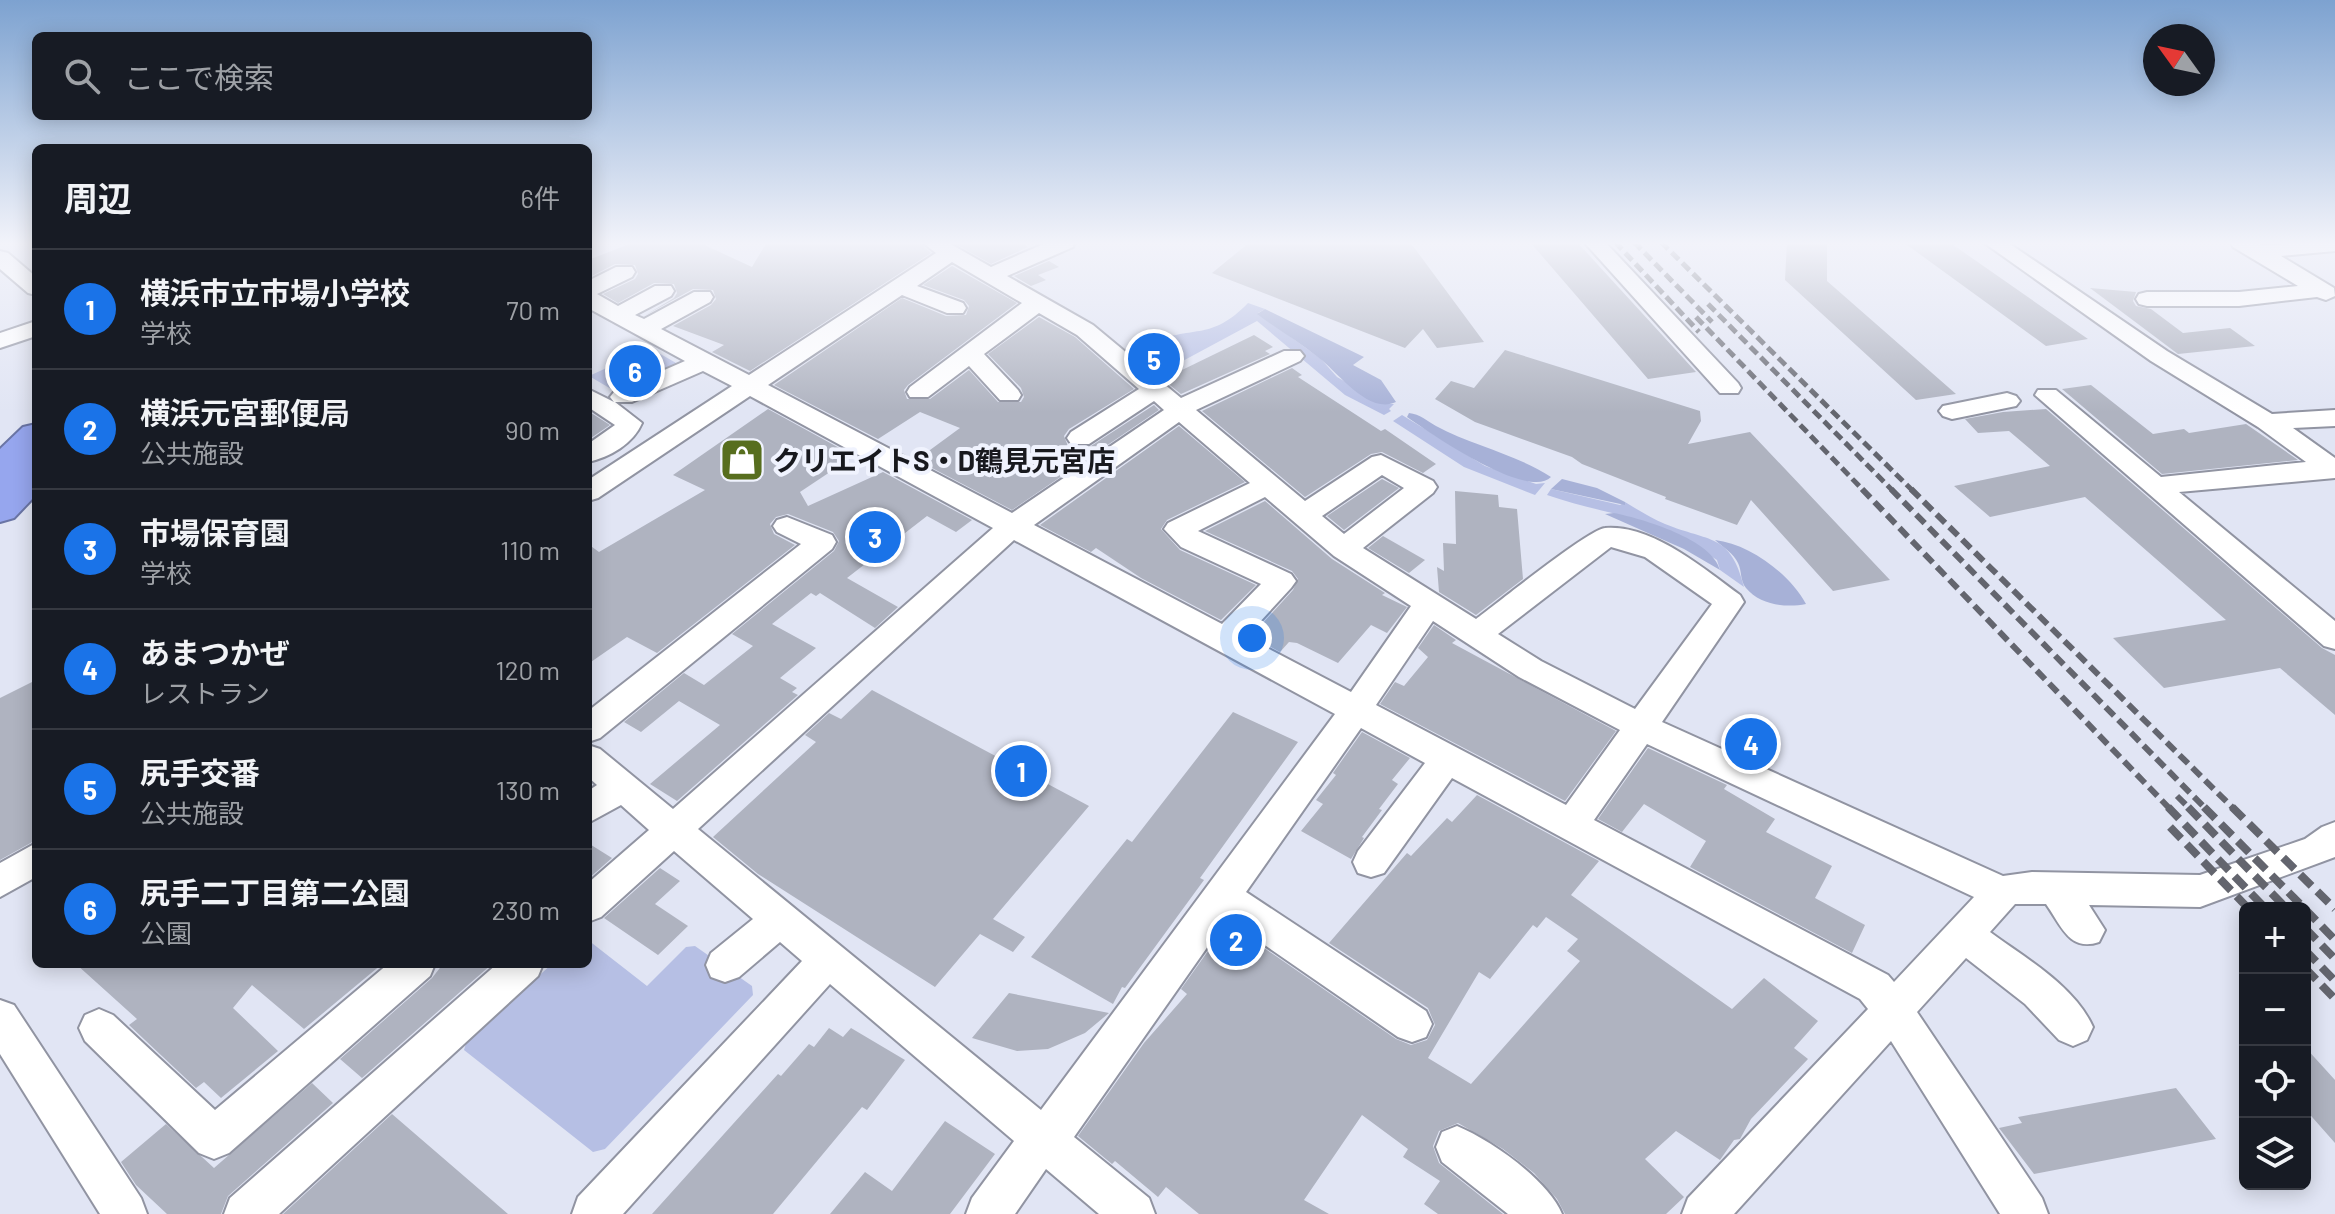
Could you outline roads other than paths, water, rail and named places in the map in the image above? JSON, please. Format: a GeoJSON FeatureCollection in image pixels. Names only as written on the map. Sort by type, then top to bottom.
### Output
{"type":"FeatureCollection","features":[{"type":"Feature","properties":{"kind":"highway"},"geometry":{"type":"LineString","coordinates":[[0,472],[32,439]]}},
{"type":"Feature","properties":{"kind":"highway"},"geometry":{"type":"LineString","coordinates":[[0,509],[32,476]]}},
{"type":"Feature","properties":{"kind":"street"},"geometry":{"type":"LineString","coordinates":[[617,315],[648,299]]}},
{"type":"Feature","properties":{"kind":"street"},"geometry":{"type":"LineString","coordinates":[[643,329],[699,299]]}},
{"type":"Feature","properties":{"kind":"street"},"geometry":{"type":"LineString","coordinates":[[597,486],[882,299]]}},
{"type":"Feature","properties":{"kind":"street"},"geometry":{"type":"LineString","coordinates":[[931,299],[955,308]]}},
{"type":"Feature","properties":{"kind":"street"},"geometry":{"type":"LineString","coordinates":[[1033,299],[1085,330],[1344,549],[1530,669],[1642,727],[2002,893]]}},
{"type":"Feature","properties":{"kind":"street"},"geometry":{"type":"LineString","coordinates":[[1646,299],[1729,388]]}},
{"type":"Feature","properties":{"kind":"street"},"geometry":{"type":"LineString","coordinates":[[2076,299],[2200,384],[2267,422],[2333,469]]}},
{"type":"Feature","properties":{"kind":"street"},"geometry":{"type":"LineString","coordinates":[[2147,299],[2245,299]]}},
{"type":"Feature","properties":{"kind":"street"},"geometry":{"type":"LineString","coordinates":[[592,301],[1874,987],[1893,1009],[2026,1214]]}},
{"type":"Feature","properties":{"kind":"street"},"geometry":{"type":"LineString","coordinates":[[919,392],[1039,302]]}},
{"type":"Feature","properties":{"kind":"street"},"geometry":{"type":"LineString","coordinates":[[0,341],[32,329]]}},
{"type":"Feature","properties":{"kind":"street"},"geometry":{"type":"LineString","coordinates":[[970,353],[1009,395]]}},
{"type":"Feature","properties":{"kind":"street"},"geometry":{"type":"LineString","coordinates":[[592,902],[1011,527],[1187,405],[1292,356]]}},
{"type":"Feature","properties":{"kind":"street"},"geometry":{"type":"LineString","coordinates":[[623,397],[710,364]]}},
{"type":"Feature","properties":{"kind":"street"},"geometry":{"type":"LineString","coordinates":[[654,406],[710,364]]}},
{"type":"Feature","properties":{"kind":"street"},"geometry":{"type":"LineString","coordinates":[[1080,438],[1156,389]]}},
{"type":"Feature","properties":{"kind":"street"},"geometry":{"type":"LineString","coordinates":[[2047,395],[2335,638]]}},
{"type":"Feature","properties":{"kind":"street"},"geometry":{"type":"LineString","coordinates":[[592,399],[629,423],[628,430],[621,436],[592,448]]}},
{"type":"Feature","properties":{"kind":"street"},"geometry":{"type":"LineString","coordinates":[[1952,411],[2007,401]]}},
{"type":"Feature","properties":{"kind":"street"},"geometry":{"type":"LineString","coordinates":[[713,410],[739,422]]}},
{"type":"Feature","properties":{"kind":"street"},"geometry":{"type":"LineString","coordinates":[[2267,422],[2335,418]]}},
{"type":"Feature","properties":{"kind":"street"},"geometry":{"type":"LineString","coordinates":[[1304,515],[1381,463],[1423,487],[1344,549]]}},
{"type":"Feature","properties":{"kind":"street"},"geometry":{"type":"LineString","coordinates":[[2153,486],[2333,469]]}},
{"type":"Feature","properties":{"kind":"street"},"geometry":{"type":"LineString","coordinates":[[1225,640],[1281,581],[1191,540],[1178,529],[1268,485]]}},
{"type":"Feature","properties":{"kind":"street"},"geometry":{"type":"LineString","coordinates":[[597,486],[633,494]]}},
{"type":"Feature","properties":{"kind":"street"},"geometry":{"type":"LineString","coordinates":[[592,726],[822,542],[787,526]]}},
{"type":"Feature","properties":{"kind":"street"},"geometry":{"type":"LineString","coordinates":[[1476,635],[1605,537],[1620,537],[1667,557],[1729,602],[1571,825]]}},
{"type":"Feature","properties":{"kind":"street"},"geometry":{"type":"LineString","coordinates":[[988,1214],[1042,1138],[1061,1121],[1421,614],[1431,605]]}},
{"type":"Feature","properties":{"kind":"street"},"geometry":{"type":"LineString","coordinates":[[1371,862],[1446,760]]}},
{"type":"Feature","properties":{"kind":"street"},"geometry":{"type":"LineString","coordinates":[[592,762],[1133,1214]]}},
{"type":"Feature","properties":{"kind":"street"},"geometry":{"type":"LineString","coordinates":[[592,806],[621,787]]}},
{"type":"Feature","properties":{"kind":"street"},"geometry":{"type":"LineString","coordinates":[[1704,1214],[2002,893],[2011,889],[2200,891],[2332,843]]}},
{"type":"Feature","properties":{"kind":"street"},"geometry":{"type":"LineString","coordinates":[[0,882],[32,861]]}},
{"type":"Feature","properties":{"kind":"street"},"geometry":{"type":"LineString","coordinates":[[2056,889],[2086,930]]}},
{"type":"Feature","properties":{"kind":"street"},"geometry":{"type":"LineString","coordinates":[[1223,896],[1412,1024]]}},
{"type":"Feature","properties":{"kind":"street"},"geometry":{"type":"LineString","coordinates":[[725,965],[780,919]]}},
{"type":"Feature","properties":{"kind":"street"},"geometry":{"type":"LineString","coordinates":[[1963,934],[2039,991],[2073,1027]]}},
{"type":"Feature","properties":{"kind":"street"},"geometry":{"type":"LineString","coordinates":[[594,1213],[828,960]]}},
{"type":"Feature","properties":{"kind":"street"},"geometry":{"type":"LineString","coordinates":[[99,1028],[214,1138],[411,968]]}},
{"type":"Feature","properties":{"kind":"street"},"geometry":{"type":"LineString","coordinates":[[246,1214],[520,968]]}},
{"type":"Feature","properties":{"kind":"street"},"geometry":{"type":"LineString","coordinates":[[0,1018],[125,1214]]}},
{"type":"Feature","properties":{"kind":"street"},"geometry":{"type":"LineString","coordinates":[[1457,1147],[1514,1189],[1540,1214]]}},
{"type":"Feature","properties":{"kind":"railway"},"geometry":{"type":"LineString","coordinates":[[1668,299],[1699,332]]}},
{"type":"Feature","properties":{"kind":"railway"},"geometry":{"type":"LineString","coordinates":[[1689,299],[1712,322]]}},
{"type":"Feature","properties":{"kind":"railway"},"geometry":{"type":"LineString","coordinates":[[1718,299],[1913,491]]}},
{"type":"Feature","properties":{"kind":"railway"},"geometry":{"type":"LineString","coordinates":[[1708,304],[1893,491]]}},
{"type":"Feature","properties":{"kind":"railway"},"geometry":{"type":"LineString","coordinates":[[1696,317],[1864,491]]}},
{"type":"Feature","properties":{"kind":"railway"},"geometry":{"type":"LineString","coordinates":[[1862,489],[2170,809]]}},
{"type":"Feature","properties":{"kind":"railway"},"geometry":{"type":"LineString","coordinates":[[1891,489],[2206,809]]}},
{"type":"Feature","properties":{"kind":"railway"},"geometry":{"type":"LineString","coordinates":[[1911,489],[2234,809]]}},
{"type":"Feature","properties":{"kind":"railway"},"geometry":{"type":"LineString","coordinates":[[2177,796],[2188,807]]}},
{"type":"Feature","properties":{"kind":"railway"},"geometry":{"type":"LineString","coordinates":[[2168,807],[2259,902]]}},
{"type":"Feature","properties":{"kind":"railway"},"geometry":{"type":"LineString","coordinates":[[2188,807],[2280,902]]}},
{"type":"Feature","properties":{"kind":"railway"},"geometry":{"type":"LineString","coordinates":[[2204,807],[2298,902]]}},
{"type":"Feature","properties":{"kind":"railway"},"geometry":{"type":"LineString","coordinates":[[2232,807],[2335,909]]}},
{"type":"Feature","properties":{"kind":"railway"},"geometry":{"type":"LineString","coordinates":[[2170,827],[2242,902]]}},
{"type":"Feature","properties":{"kind":"railway"},"geometry":{"type":"LineString","coordinates":[[2311,915],[2335,940]]}},
{"type":"Feature","properties":{"kind":"railway"},"geometry":{"type":"LineString","coordinates":[[2311,934],[2335,959]]}},
{"type":"Feature","properties":{"kind":"railway"},"geometry":{"type":"LineString","coordinates":[[2311,956],[2335,981]]}},
{"type":"Feature","properties":{"kind":"railway"},"geometry":{"type":"LineString","coordinates":[[2311,974],[2335,999]]}},
{"type":"Feature","properties":{"kind":"place","name":"尻手交番"},"geometry":{"type":"Point","coordinates":[1154,359]}},
{"type":"Feature","properties":{"kind":"place","name":"尻手二丁目第二公園"},"geometry":{"type":"Point","coordinates":[635,371]}},
{"type":"Feature","properties":{"kind":"place","name":"クリエイトS・D鶴見元宮店"},"geometry":{"type":"Point","coordinates":[742,460]}},
{"type":"Feature","properties":{"kind":"place","name":"市場保育園"},"geometry":{"type":"Point","coordinates":[875,537]}},
{"type":"Feature","properties":{"kind":"place","name":"あまつかぜ"},"geometry":{"type":"Point","coordinates":[1751,744]}},
{"type":"Feature","properties":{"kind":"place","name":"横浜市立市場小学校"},"geometry":{"type":"Point","coordinates":[1021,771]}},
{"type":"Feature","properties":{"kind":"place","name":"横浜元宮郵便局"},"geometry":{"type":"Point","coordinates":[1236,940]}}]}
